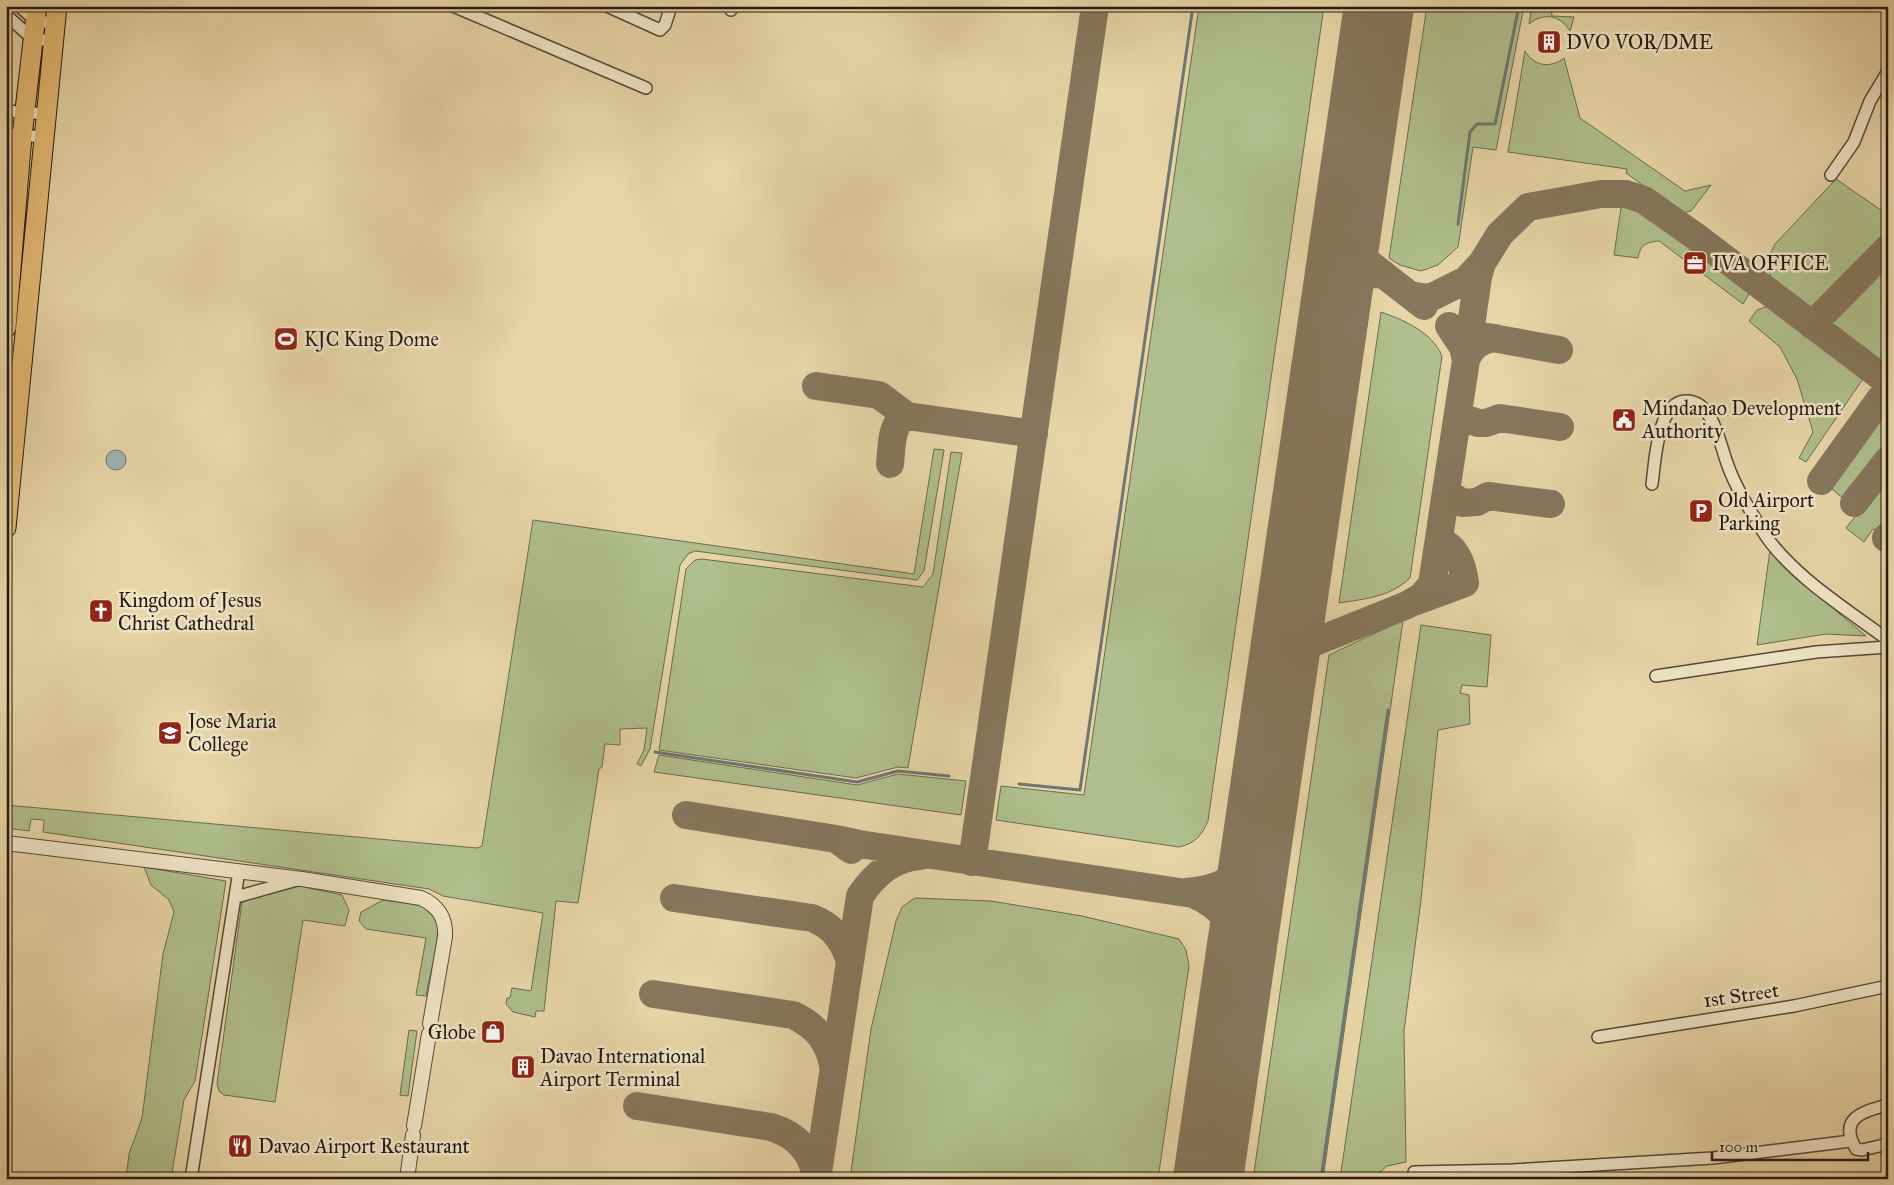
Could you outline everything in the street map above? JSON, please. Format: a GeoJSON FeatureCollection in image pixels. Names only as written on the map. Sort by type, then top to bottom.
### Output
{"type":"FeatureCollection","features":[{"type":"Feature","properties":{"kind":"highway"},"geometry":{"type":"LineString","coordinates":[[6,328],[14,135],[26,112],[36,13]]}},
{"type":"Feature","properties":{"kind":"highway"},"geometry":{"type":"LineString","coordinates":[[6,528],[56,14]]}},
{"type":"Feature","properties":{"kind":"street"},"geometry":{"type":"LineString","coordinates":[[19,6],[36,13],[56,14]]}},
{"type":"Feature","properties":{"kind":"street"},"geometry":{"type":"LineString","coordinates":[[454,6],[646,88]]}},
{"type":"Feature","properties":{"kind":"street"},"geometry":{"type":"LineString","coordinates":[[610,7],[660,30],[665,25],[670,6]]}},
{"type":"Feature","properties":{"kind":"street"},"geometry":{"type":"LineString","coordinates":[[6,15],[34,40],[54,42]]}},
{"type":"Feature","properties":{"kind":"street"},"geometry":{"type":"LineString","coordinates":[[1831,175],[1854,142],[1870,101],[1888,71]]}},
{"type":"Feature","properties":{"kind":"street"},"geometry":{"type":"LineString","coordinates":[[6,111],[47,114]]}},
{"type":"Feature","properties":{"kind":"street"},"geometry":{"type":"LineString","coordinates":[[14,135],[44,138]]}},
{"type":"Feature","properties":{"kind":"street"},"geometry":{"type":"LineString","coordinates":[[1652,484],[1665,416],[1678,403],[1685,401],[1693,402],[1711,419],[1732,476],[1760,528],[1772,543],[1802,574],[1888,640]]}},
{"type":"Feature","properties":{"kind":"street"},"geometry":{"type":"LineString","coordinates":[[1656,676],[1816,652],[1888,647]]}},
{"type":"Feature","properties":{"kind":"street"},"geometry":{"type":"LineString","coordinates":[[6,843],[302,879],[415,896],[427,901],[439,911],[444,920],[446,937],[407,1179]]}},
{"type":"Feature","properties":{"kind":"street"},"geometry":{"type":"LineString","coordinates":[[191,1179],[239,871]]}},
{"type":"Feature","properties":{"kind":"street"},"geometry":{"type":"LineString","coordinates":[[236,897],[302,879]]}},
{"type":"Feature","properties":{"kind":"street","name":"1st Street"},"geometry":{"type":"LineString","coordinates":[[1598,1037],[1794,1006],[1888,986]]}},
{"type":"Feature","properties":{"kind":"street"},"geometry":{"type":"LineString","coordinates":[[184,1179],[195,1112],[198,1106],[204,1105]]}},
{"type":"Feature","properties":{"kind":"street"},"geometry":{"type":"LineString","coordinates":[[1888,1105],[1864,1112],[1852,1120],[1849,1125],[1851,1141],[1856,1149],[1862,1150],[1888,1144]]}},
{"type":"Feature","properties":{"kind":"street"},"geometry":{"type":"LineString","coordinates":[[1414,1172],[1512,1170],[1713,1158],[1851,1141]]}},
{"type":"Feature","properties":{"kind":"green space"},"geometry":{"type":"Polygon","coordinates":[[[1199,6],[1324,6],[1208,821],[1197,838],[1179,847],[996,820],[1001,786],[1084,795],[1199,6]]]}},
{"type":"Feature","properties":{"kind":"green space"},"geometry":{"type":"Polygon","coordinates":[[[1427,6],[1524,6],[1496,150],[1473,147],[1458,247],[1438,265],[1421,271],[1400,265],[1389,258],[1427,6]]]}},
{"type":"Feature","properties":{"kind":"green space"},"geometry":{"type":"Polygon","coordinates":[[[1532,6],[1551,6],[1552,16],[1574,17],[1570,31],[1561,21],[1551,17],[1540,18],[1529,24],[1532,6]]]}},
{"type":"Feature","properties":{"kind":"green space"},"geometry":{"type":"Polygon","coordinates":[[[1525,51],[1533,60],[1548,65],[1564,58],[1580,118],[1685,191],[1711,185],[1691,211],[1682,213],[1626,173],[1627,169],[1508,152],[1525,51]]]}},
{"type":"Feature","properties":{"kind":"green space"},"geometry":{"type":"Polygon","coordinates":[[[1836,179],[1888,215],[1888,241],[1819,309],[1809,310],[1773,282],[1768,269],[1768,259],[1775,244],[1836,179]]]}},
{"type":"Feature","properties":{"kind":"green space"},"geometry":{"type":"Polygon","coordinates":[[[1627,207],[1650,214],[1746,286],[1749,294],[1743,304],[1659,241],[1644,245],[1640,250],[1638,258],[1614,255],[1621,208],[1627,207]]]}},
{"type":"Feature","properties":{"kind":"green space"},"geometry":{"type":"Polygon","coordinates":[[[1888,253],[1888,368],[1824,320],[1888,253]]]}},
{"type":"Feature","properties":{"kind":"green space"},"geometry":{"type":"Polygon","coordinates":[[[1771,305],[1865,376],[1806,462],[1799,458],[1813,432],[1797,379],[1780,347],[1749,321],[1757,310],[1771,305]]]}},
{"type":"Feature","properties":{"kind":"green space"},"geometry":{"type":"Polygon","coordinates":[[[1381,312],[1416,328],[1431,340],[1442,356],[1410,578],[1386,593],[1339,603],[1381,312]]]}},
{"type":"Feature","properties":{"kind":"green space"},"geometry":{"type":"Polygon","coordinates":[[[1888,402],[1888,455],[1850,504],[1827,485],[1888,402]]]}},
{"type":"Feature","properties":{"kind":"green space"},"geometry":{"type":"Polygon","coordinates":[[[934,449],[944,450],[924,571],[917,580],[695,551],[688,554],[680,565],[650,749],[641,766],[637,764],[644,750],[647,728],[620,729],[620,745],[605,744],[602,767],[599,769],[578,903],[556,901],[544,1011],[536,1011],[535,1017],[513,1012],[506,1004],[507,998],[510,998],[512,988],[531,991],[543,913],[443,896],[429,889],[43,832],[44,820],[31,819],[29,831],[6,828],[6,805],[477,848],[482,846],[533,520],[914,574],[934,449]]]}},
{"type":"Feature","properties":{"kind":"green space"},"geometry":{"type":"Polygon","coordinates":[[[951,452],[962,453],[908,768],[898,767],[856,778],[659,750],[686,569],[695,560],[702,559],[923,587],[933,574],[951,452]]]}},
{"type":"Feature","properties":{"kind":"green space"},"geometry":{"type":"Polygon","coordinates":[[[1888,466],[1888,531],[1884,536],[1873,529],[1864,542],[1846,528],[1861,509],[1858,506],[1888,466]]]}},
{"type":"Feature","properties":{"kind":"green space"},"geometry":{"type":"Polygon","coordinates":[[[1770,550],[1796,577],[1866,636],[1826,634],[1757,645],[1770,550]]]}},
{"type":"Feature","properties":{"kind":"green space"},"geometry":{"type":"Polygon","coordinates":[[[1403,620],[1323,1179],[1253,1179],[1329,655],[1403,620]]]}},
{"type":"Feature","properties":{"kind":"green space"},"geometry":{"type":"Polygon","coordinates":[[[1421,625],[1491,635],[1487,687],[1462,685],[1460,693],[1469,695],[1470,724],[1438,730],[1421,900],[1404,1031],[1406,1162],[1387,1166],[1372,1179],[1340,1179],[1421,625]]]}},
{"type":"Feature","properties":{"kind":"green space"},"geometry":{"type":"Polygon","coordinates":[[[659,755],[857,785],[898,774],[966,781],[961,815],[654,772],[659,755]]]}},
{"type":"Feature","properties":{"kind":"green space"},"geometry":{"type":"Polygon","coordinates":[[[144,867],[226,881],[195,1081],[184,1100],[171,1179],[126,1179],[129,1154],[142,1118],[163,954],[174,912],[169,900],[151,885],[144,867]]]}},
{"type":"Feature","properties":{"kind":"green space"},"geometry":{"type":"Polygon","coordinates":[[[295,885],[342,895],[349,910],[345,926],[303,920],[275,1102],[224,1095],[219,1091],[217,1084],[242,902],[295,885]]]}},
{"type":"Feature","properties":{"kind":"green space"},"geometry":{"type":"Polygon","coordinates":[[[915,898],[991,901],[1082,916],[1179,939],[1186,950],[1189,966],[1158,1179],[850,1179],[871,1029],[896,921],[902,907],[915,898]]]}},
{"type":"Feature","properties":{"kind":"green space"},"geometry":{"type":"Polygon","coordinates":[[[383,900],[421,905],[438,921],[436,949],[426,996],[416,995],[426,938],[366,929],[359,921],[361,912],[383,900]]]}},
{"type":"Feature","properties":{"kind":"green space"},"geometry":{"type":"Polygon","coordinates":[[[409,1030],[417,1031],[408,1096],[400,1095],[409,1030]]]}},
{"type":"Feature","properties":{"kind":"water"},"geometry":{"type":"Polygon","coordinates":[[[116,450],[123,453],[126,460],[123,467],[116,470],[109,467],[106,460],[109,453],[116,450]]]}},
{"type":"Feature","properties":{"kind":"waterway"},"geometry":{"type":"LineString","coordinates":[[1019,784],[1080,790],[1193,6]]}},
{"type":"Feature","properties":{"kind":"waterway"},"geometry":{"type":"LineString","coordinates":[[1458,224],[1470,132],[1477,124],[1495,124],[1519,6]]}},
{"type":"Feature","properties":{"kind":"waterway"},"geometry":{"type":"LineString","coordinates":[[1321,1179],[1388,710]]}},
{"type":"Feature","properties":{"kind":"waterway"},"geometry":{"type":"LineString","coordinates":[[655,752],[857,782],[898,771],[949,776]]}},
{"type":"Feature","properties":{"kind":"taxiway"},"geometry":{"type":"LineString","coordinates":[[972,862],[1095,6]]}},
{"type":"Feature","properties":{"kind":"taxiway"},"geometry":{"type":"LineString","coordinates":[[1410,295],[1427,298],[1466,280],[1482,263],[1500,234],[1528,207],[1601,194],[1626,194],[1644,200],[1695,236],[1888,382]]}},
{"type":"Feature","properties":{"kind":"taxiway"},"geometry":{"type":"LineString","coordinates":[[1344,244],[1424,306]]}},
{"type":"Feature","properties":{"kind":"taxiway"},"geometry":{"type":"LineString","coordinates":[[1812,325],[1888,248]]}},
{"type":"Feature","properties":{"kind":"taxiway"},"geometry":{"type":"LineString","coordinates":[[1482,263],[1478,277],[1466,360],[1477,344],[1495,338]]}},
{"type":"Feature","properties":{"kind":"taxiway"},"geometry":{"type":"LineString","coordinates":[[1338,290],[1342,284],[1352,277],[1383,274]]}},
{"type":"Feature","properties":{"kind":"taxiway"},"geometry":{"type":"LineString","coordinates":[[1285,654],[1407,605],[1421,597],[1432,584],[1466,360],[1463,347],[1449,326]]}},
{"type":"Feature","properties":{"kind":"taxiway"},"geometry":{"type":"LineString","coordinates":[[1476,335],[1559,350]]}},
{"type":"Feature","properties":{"kind":"taxiway"},"geometry":{"type":"LineString","coordinates":[[816,386],[879,395],[907,416],[1034,434]]}},
{"type":"Feature","properties":{"kind":"taxiway"},"geometry":{"type":"LineString","coordinates":[[1821,481],[1888,388]]}},
{"type":"Feature","properties":{"kind":"taxiway"},"geometry":{"type":"LineString","coordinates":[[1459,412],[1464,418],[1478,423],[1486,423],[1500,418],[1560,427]]}},
{"type":"Feature","properties":{"kind":"taxiway"},"geometry":{"type":"LineString","coordinates":[[890,464],[893,436],[897,424],[907,416]]}},
{"type":"Feature","properties":{"kind":"taxiway"},"geometry":{"type":"LineString","coordinates":[[1854,503],[1888,460]]}},
{"type":"Feature","properties":{"kind":"taxiway"},"geometry":{"type":"LineString","coordinates":[[1447,492],[1462,503],[1477,502],[1488,496],[1551,504]]}},
{"type":"Feature","properties":{"kind":"taxiway"},"geometry":{"type":"LineString","coordinates":[[1416,601],[1465,583],[1459,558],[1451,548],[1440,541]]}},
{"type":"Feature","properties":{"kind":"taxiway"},"geometry":{"type":"LineString","coordinates":[[686,815],[836,839],[851,850]]}},
{"type":"Feature","properties":{"kind":"taxiway"},"geometry":{"type":"LineString","coordinates":[[836,839],[1193,894],[1214,906],[1227,920],[1235,939],[1240,962]]}},
{"type":"Feature","properties":{"kind":"taxiway"},"geometry":{"type":"LineString","coordinates":[[1186,892],[1199,891],[1227,881],[1242,868],[1256,849]]}},
{"type":"Feature","properties":{"kind":"taxiway"},"geometry":{"type":"LineString","coordinates":[[817,1179],[860,896],[878,874],[901,860],[920,856]]}},
{"type":"Feature","properties":{"kind":"taxiway"},"geometry":{"type":"LineString","coordinates":[[674,898],[812,918],[826,925],[836,935],[850,961]]}},
{"type":"Feature","properties":{"kind":"taxiway"},"geometry":{"type":"LineString","coordinates":[[653,994],[793,1015],[815,1029],[820,1035],[828,1049],[833,1066]]}},
{"type":"Feature","properties":{"kind":"taxiway"},"geometry":{"type":"LineString","coordinates":[[637,1106],[780,1130],[802,1146],[811,1161],[816,1179]]}},
{"type":"Feature","properties":{"kind":"runway"},"geometry":{"type":"LineString","coordinates":[[1208,1179],[1379,6]]}},
{"type":"Feature","properties":{"kind":"place","name":"DVO VOR/DME"},"geometry":{"type":"Point","coordinates":[1549,42]}},
{"type":"Feature","properties":{"kind":"place","name":"IVA OFFICE"},"geometry":{"type":"Point","coordinates":[1695,263]}},
{"type":"Feature","properties":{"kind":"place","name":"KJC King Dome"},"geometry":{"type":"Point","coordinates":[286,339]}},
{"type":"Feature","properties":{"kind":"place","name":"Mindanao Development Authority"},"geometry":{"type":"Point","coordinates":[1624,420]}},
{"type":"Feature","properties":{"kind":"place","name":"Old Airport Parking"},"geometry":{"type":"Point","coordinates":[1701,511]}},
{"type":"Feature","properties":{"kind":"place","name":"Kingdom of Jesus Christ Cathedral"},"geometry":{"type":"Point","coordinates":[101,611]}},
{"type":"Feature","properties":{"kind":"place","name":"Jose Maria College"},"geometry":{"type":"Point","coordinates":[170,733]}},
{"type":"Feature","properties":{"kind":"place","name":"Globe"},"geometry":{"type":"Point","coordinates":[493,1032]}},
{"type":"Feature","properties":{"kind":"place","name":"Davao International Airport Terminal"},"geometry":{"type":"Point","coordinates":[523,1067]}},
{"type":"Feature","properties":{"kind":"place","name":"Davao Airport Restaurant"},"geometry":{"type":"Point","coordinates":[240,1146]}}]}
